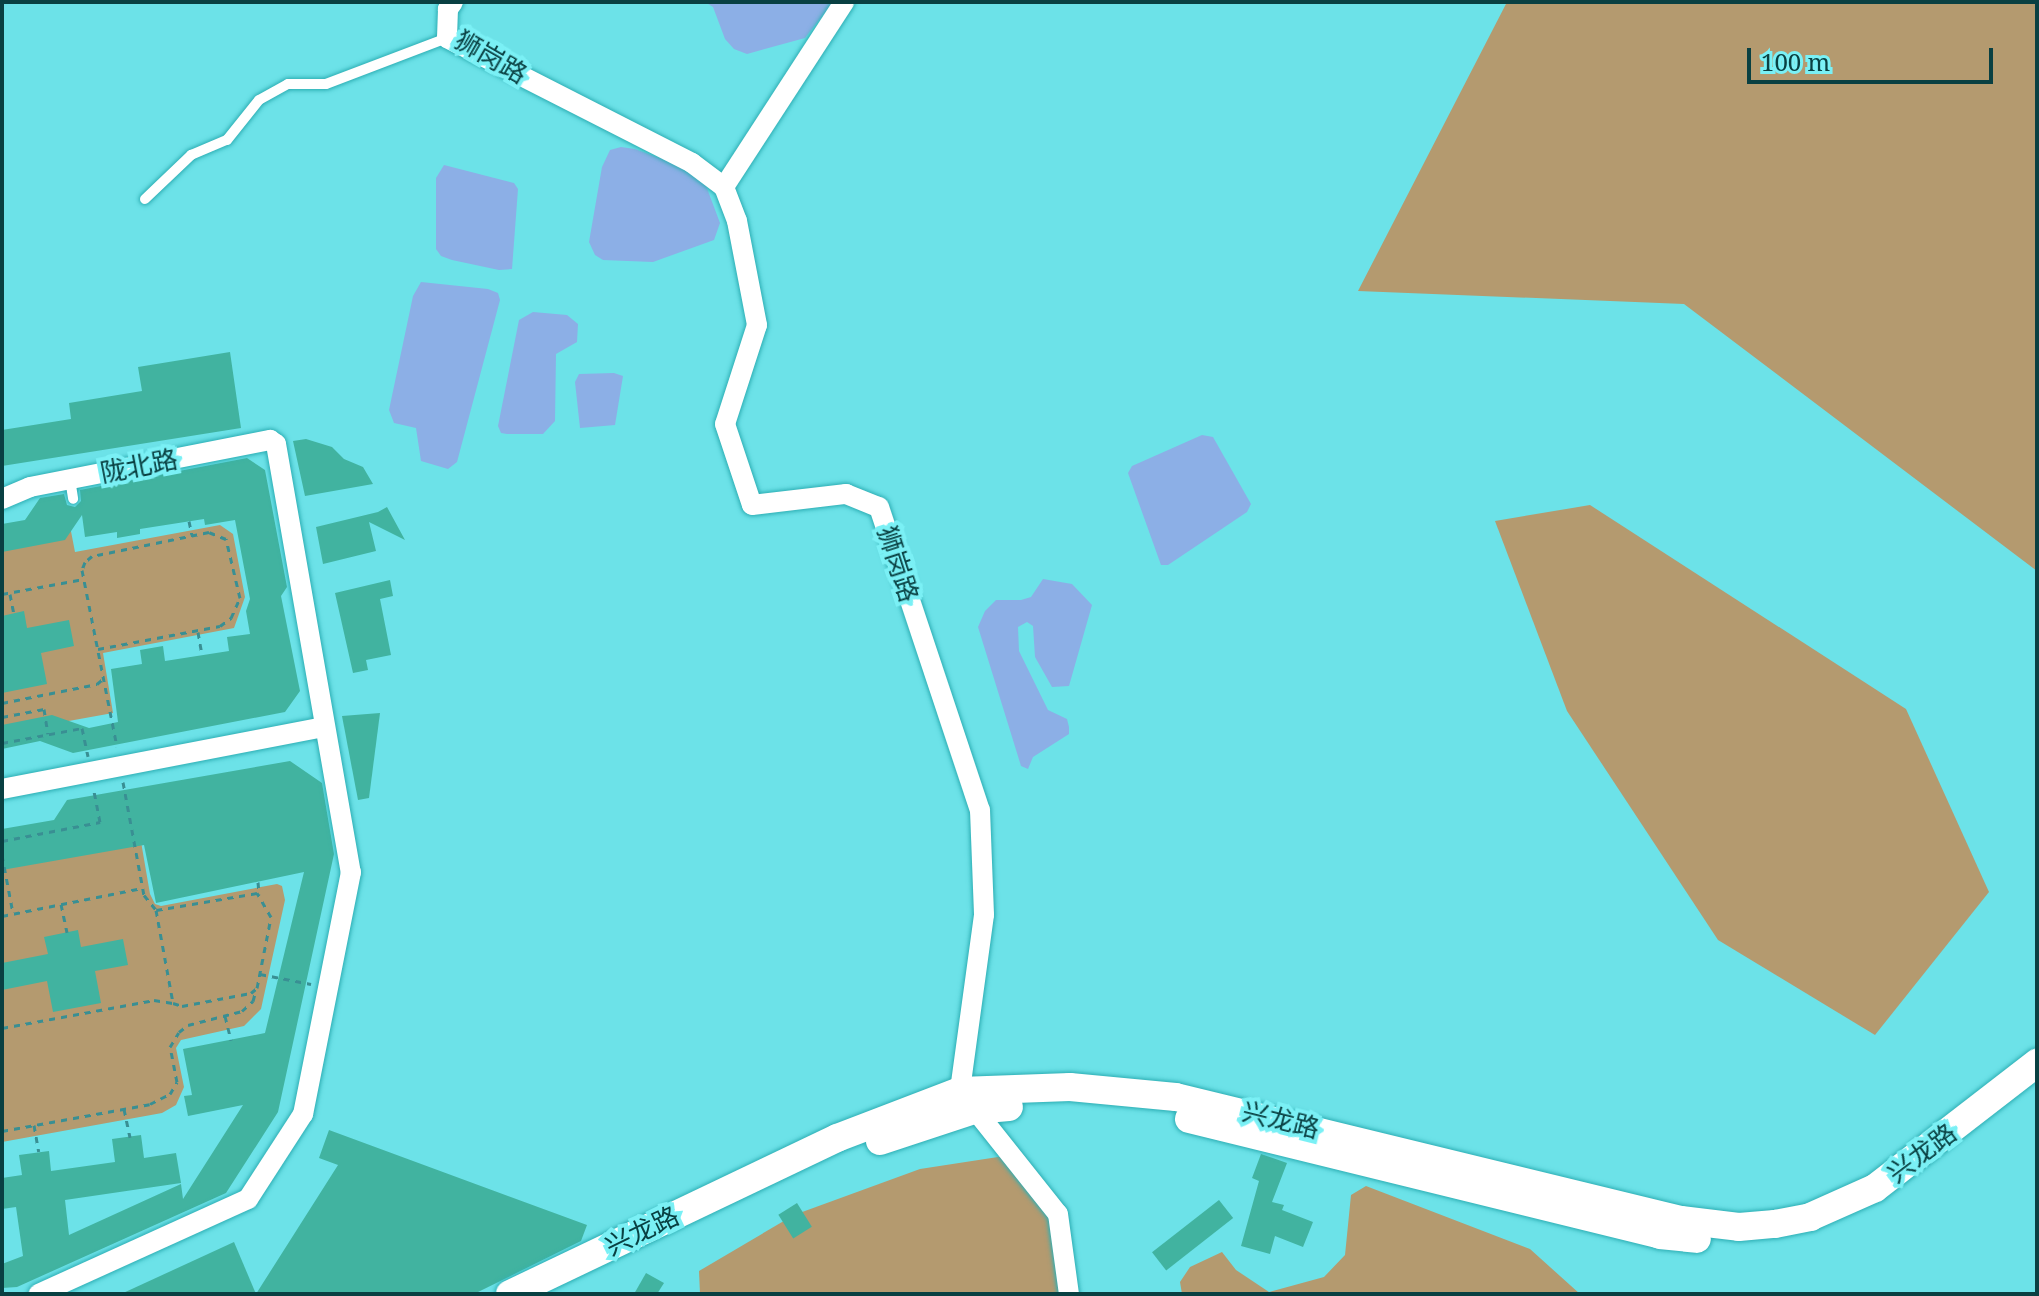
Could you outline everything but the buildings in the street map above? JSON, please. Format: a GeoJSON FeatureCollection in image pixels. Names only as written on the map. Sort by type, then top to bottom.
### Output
{"type":"FeatureCollection","features":[{"type":"Feature","properties":{"kind":"main road","name":"兴龙路"},"geometry":{"type":"LineString","coordinates":[[510,1294],[837,1138],[967,1100],[1070,1087],[1176,1097],[1681,1220],[1739,1227],[1810,1217],[1875,1188],[2037,1063]]}},
{"type":"Feature","properties":{"kind":"main road","name":"兴龙路"},"geometry":{"type":"LineString","coordinates":[[553,1294],[967,1100],[1073,1103],[1150,1110],[1660,1235],[1761,1245],[1816,1234],[1861,1217],[1941,1162],[2037,1086]]}},
{"type":"Feature","properties":{"kind":"street","name":"狮岗路"},"geometry":{"type":"LineString","coordinates":[[453,2],[448,9],[447,38],[692,163],[724,187],[737,221],[757,325],[725,424],[752,505],[846,494],[879,507],[980,810],[984,915],[967,1100]]}},
{"type":"Feature","properties":{"kind":"street"},"geometry":{"type":"LineString","coordinates":[[724,187],[844,2]]}},
{"type":"Feature","properties":{"kind":"street","name":"陇北路"},"geometry":{"type":"LineString","coordinates":[[2,499],[30,487],[71,489],[270,440],[276,444],[323,727]]}},
{"type":"Feature","properties":{"kind":"street"},"geometry":{"type":"LineString","coordinates":[[2,789],[323,727],[351,872],[303,1114],[248,1199],[39,1294]]}},
{"type":"Feature","properties":{"kind":"street"},"geometry":{"type":"LineString","coordinates":[[967,1100],[1058,1214],[1069,1294]]}},
{"type":"Feature","properties":{"kind":"lane"},"geometry":{"type":"LineString","coordinates":[[145,199],[191,155],[227,140],[259,100],[288,84],[326,84],[447,38]]}},
{"type":"Feature","properties":{"kind":"path"},"geometry":{"type":"LineString","coordinates":[[189,521],[192,535]]}},
{"type":"Feature","properties":{"kind":"path"},"geometry":{"type":"LineString","coordinates":[[98,649],[220,626],[231,618],[240,598],[226,539],[209,532],[92,556],[85,562],[84,579],[142,888],[156,910],[173,1003]]}},
{"type":"Feature","properties":{"kind":"path"},"geometry":{"type":"LineString","coordinates":[[2,594],[84,579]]}},
{"type":"Feature","properties":{"kind":"path"},"geometry":{"type":"LineString","coordinates":[[9,593],[14,614]]}},
{"type":"Feature","properties":{"kind":"path"},"geometry":{"type":"LineString","coordinates":[[198,630],[202,655]]}},
{"type":"Feature","properties":{"kind":"path"},"geometry":{"type":"LineString","coordinates":[[2,703],[97,684],[104,678]]}},
{"type":"Feature","properties":{"kind":"path"},"geometry":{"type":"LineString","coordinates":[[2,717],[44,709],[48,734]]}},
{"type":"Feature","properties":{"kind":"path"},"geometry":{"type":"LineString","coordinates":[[2,743],[82,728]]}},
{"type":"Feature","properties":{"kind":"path"},"geometry":{"type":"LineString","coordinates":[[2,841],[100,822]]}},
{"type":"Feature","properties":{"kind":"path"},"geometry":{"type":"LineString","coordinates":[[2,855],[13,913]]}},
{"type":"Feature","properties":{"kind":"path"},"geometry":{"type":"LineString","coordinates":[[2,1131],[150,1104],[170,1094],[177,1082],[170,1047],[179,1032],[188,1025],[242,1011],[253,1001],[271,917],[258,895],[258,882]]}},
{"type":"Feature","properties":{"kind":"path"},"geometry":{"type":"LineString","coordinates":[[2,916],[142,888]]}},
{"type":"Feature","properties":{"kind":"path"},"geometry":{"type":"LineString","coordinates":[[213,891],[215,899]]}},
{"type":"Feature","properties":{"kind":"path"},"geometry":{"type":"LineString","coordinates":[[156,910],[248,892],[258,895]]}},
{"type":"Feature","properties":{"kind":"path"},"geometry":{"type":"LineString","coordinates":[[61,904],[67,932]]}},
{"type":"Feature","properties":{"kind":"path"},"geometry":{"type":"LineString","coordinates":[[260,974],[328,987]]}},
{"type":"Feature","properties":{"kind":"path"},"geometry":{"type":"LineString","coordinates":[[2,1028],[154,1000],[182,1006],[256,990]]}},
{"type":"Feature","properties":{"kind":"path"},"geometry":{"type":"LineString","coordinates":[[225,1016],[231,1040]]}},
{"type":"Feature","properties":{"kind":"path"},"geometry":{"type":"LineString","coordinates":[[124,1109],[130,1137]]}},
{"type":"Feature","properties":{"kind":"path"},"geometry":{"type":"LineString","coordinates":[[34,1125],[39,1152]]}},
{"type":"Feature","properties":{"kind":"shaded area"},"geometry":{"type":"Polygon","coordinates":[[[1507,2],[2037,2],[2037,571],[1684,304],[1358,291],[1507,2]]]}},
{"type":"Feature","properties":{"kind":"shaded area"},"geometry":{"type":"Polygon","coordinates":[[[1590,505],[1906,709],[1989,892],[1875,1035],[1718,940],[1567,711],[1495,521],[1590,505]]]}},
{"type":"Feature","properties":{"kind":"shaded area"},"geometry":{"type":"Polygon","coordinates":[[[69,521],[75,552],[220,525],[233,534],[245,597],[234,628],[103,653],[113,713],[2,733],[2,533],[69,521]]]}},
{"type":"Feature","properties":{"kind":"shaded area"},"geometry":{"type":"Polygon","coordinates":[[[139,830],[150,894],[155,904],[161,906],[277,884],[282,886],[285,900],[261,1009],[244,1026],[181,1040],[176,1048],[184,1087],[176,1105],[162,1113],[2,1142],[2,855],[139,830]]]}},
{"type":"Feature","properties":{"kind":"shaded area"},"geometry":{"type":"Polygon","coordinates":[[[1011,1155],[1058,1214],[1069,1294],[700,1294],[699,1271],[794,1215],[920,1169],[1011,1155]]]}},
{"type":"Feature","properties":{"kind":"shaded area"},"geometry":{"type":"Polygon","coordinates":[[[1366,1186],[1530,1249],[1580,1294],[1182,1294],[1180,1282],[1190,1267],[1222,1252],[1236,1270],[1269,1292],[1324,1277],[1345,1255],[1351,1195],[1366,1186]]]}},
{"type":"Feature","properties":{"kind":"water"},"geometry":{"type":"Polygon","coordinates":[[[705,2],[833,2],[805,38],[747,54],[734,49],[725,39],[713,7],[705,2]]]}},
{"type":"Feature","properties":{"kind":"water"},"geometry":{"type":"Polygon","coordinates":[[[621,147],[681,166],[705,183],[720,223],[714,240],[653,262],[603,260],[595,255],[589,242],[602,167],[610,150],[621,147]]]}},
{"type":"Feature","properties":{"kind":"water"},"geometry":{"type":"Polygon","coordinates":[[[444,165],[514,183],[518,189],[512,269],[499,270],[452,260],[441,256],[436,249],[436,178],[444,165]]]}},
{"type":"Feature","properties":{"kind":"water"},"geometry":{"type":"Polygon","coordinates":[[[421,282],[488,289],[498,293],[500,300],[457,462],[448,469],[421,461],[416,428],[394,423],[389,410],[413,296],[421,282]]]}},
{"type":"Feature","properties":{"kind":"water"},"geometry":{"type":"Polygon","coordinates":[[[533,312],[567,315],[578,324],[577,342],[556,354],[555,421],[543,434],[501,433],[498,426],[519,320],[533,312]]]}},
{"type":"Feature","properties":{"kind":"water"},"geometry":{"type":"Polygon","coordinates":[[[614,373],[623,376],[615,425],[580,428],[575,382],[579,374],[614,373]]]}},
{"type":"Feature","properties":{"kind":"water"},"geometry":{"type":"Polygon","coordinates":[[[1202,435],[1213,437],[1251,504],[1247,512],[1168,565],[1161,565],[1128,473],[1132,466],[1202,435]]]}},
{"type":"Feature","properties":{"kind":"water"},"geometry":{"type":"Polygon","coordinates":[[[1043,579],[1072,584],[1092,605],[1069,686],[1052,687],[1035,657],[1033,626],[1027,622],[1018,627],[1019,651],[1048,710],[1067,719],[1069,727],[1069,734],[1033,757],[1028,769],[1021,766],[978,627],[985,611],[996,600],[1031,597],[1043,579]]]}}]}
